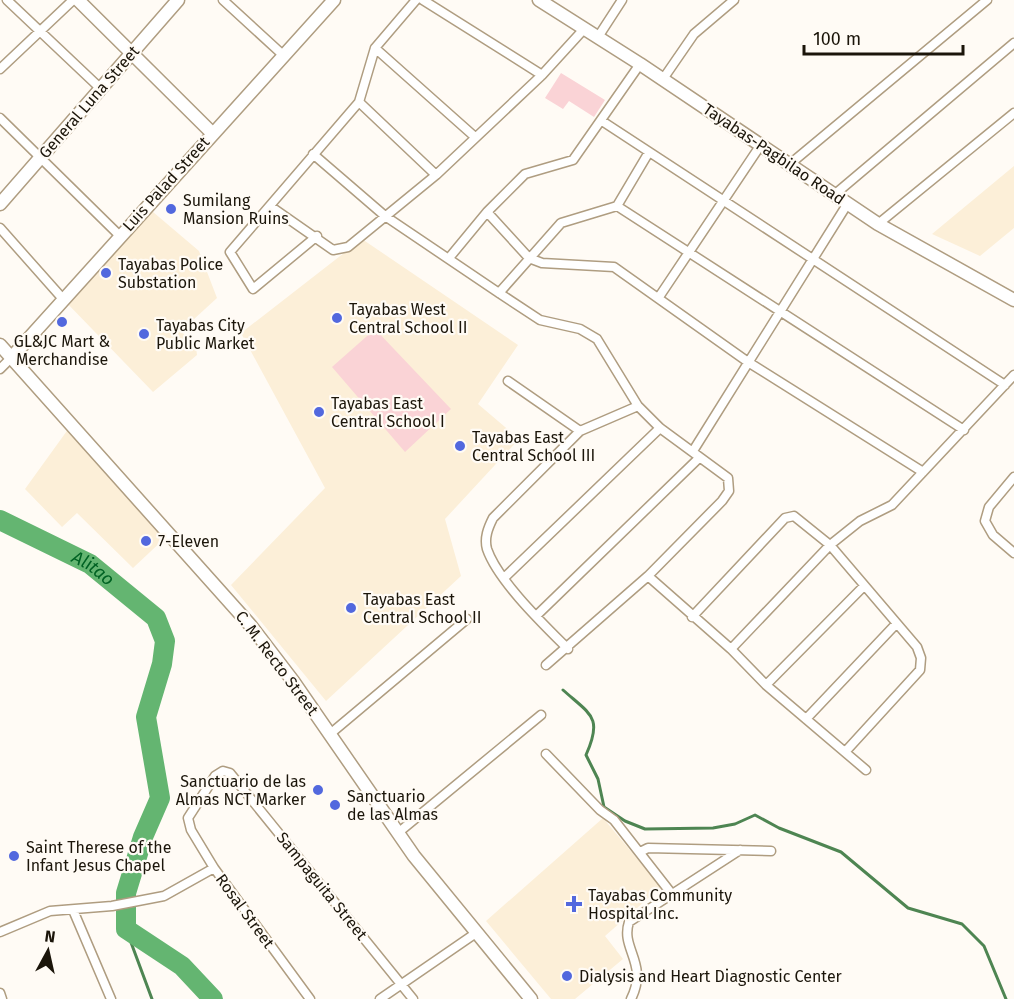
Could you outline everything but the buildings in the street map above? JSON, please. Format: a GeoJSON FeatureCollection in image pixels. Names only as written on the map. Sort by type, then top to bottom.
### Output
{"type":"FeatureCollection","features":[{"type":"Feature","properties":{"kind":"main road"},"geometry":{"type":"LineString","coordinates":[[78,0],[212,133]]}},
{"type":"Feature","properties":{"kind":"main road","name":"General Luna Street"},"geometry":{"type":"LineString","coordinates":[[0,204],[178,0]]}},
{"type":"Feature","properties":{"kind":"main road","name":"Luis Palad Street"},"geometry":{"type":"LineString","coordinates":[[12,357],[334,0]]}},
{"type":"Feature","properties":{"kind":"main road","name":"Tayabas-Pagbilao Road"},"geometry":{"type":"LineString","coordinates":[[539,0],[663,79],[878,224],[1014,300]]}},
{"type":"Feature","properties":{"kind":"main road","name":"C. M. Recto Street"},"geometry":{"type":"LineString","coordinates":[[0,345],[251,626],[330,734],[414,856],[531,999]]}},
{"type":"Feature","properties":{"kind":"street"},"geometry":{"type":"LineString","coordinates":[[7,0],[100,88]]}},
{"type":"Feature","properties":{"kind":"street"},"geometry":{"type":"LineString","coordinates":[[0,69],[73,0]]}},
{"type":"Feature","properties":{"kind":"street"},"geometry":{"type":"LineString","coordinates":[[223,0],[283,55]]}},
{"type":"Feature","properties":{"kind":"street"},"geometry":{"type":"LineString","coordinates":[[317,236],[256,288],[249,287],[230,252],[359,102],[375,48],[416,0]]}},
{"type":"Feature","properties":{"kind":"street"},"geometry":{"type":"LineString","coordinates":[[423,0],[542,75]]}},
{"type":"Feature","properties":{"kind":"street"},"geometry":{"type":"LineString","coordinates":[[598,37],[622,0]]}},
{"type":"Feature","properties":{"kind":"street"},"geometry":{"type":"LineString","coordinates":[[663,79],[694,34],[735,0]]}},
{"type":"Feature","properties":{"kind":"street"},"geometry":{"type":"LineString","coordinates":[[790,164],[987,0]]}},
{"type":"Feature","properties":{"kind":"street"},"geometry":{"type":"LineString","coordinates":[[270,206],[317,236],[333,250],[348,247],[436,175],[542,75],[584,29]]}},
{"type":"Feature","properties":{"kind":"street"},"geometry":{"type":"LineString","coordinates":[[834,195],[1014,43]]}},
{"type":"Feature","properties":{"kind":"street"},"geometry":{"type":"LineString","coordinates":[[375,48],[475,137]]}},
{"type":"Feature","properties":{"kind":"street"},"geometry":{"type":"LineString","coordinates":[[449,258],[488,212],[525,174],[573,160],[640,64]]}},
{"type":"Feature","properties":{"kind":"street"},"geometry":{"type":"LineString","coordinates":[[359,102],[436,175]]}},
{"type":"Feature","properties":{"kind":"street"},"geometry":{"type":"LineString","coordinates":[[878,224],[1014,113]]}},
{"type":"Feature","properties":{"kind":"street"},"geometry":{"type":"LineString","coordinates":[[0,118],[120,236]]}},
{"type":"Feature","properties":{"kind":"street"},"geometry":{"type":"LineString","coordinates":[[602,121],[1005,385]]}},
{"type":"Feature","properties":{"kind":"street"},"geometry":{"type":"LineString","coordinates":[[659,297],[760,146]]}},
{"type":"Feature","properties":{"kind":"street"},"geometry":{"type":"LineString","coordinates":[[499,294],[561,223],[617,206],[649,152]]}},
{"type":"Feature","properties":{"kind":"street"},"geometry":{"type":"LineString","coordinates":[[314,154],[385,216],[499,294],[540,320],[579,329],[597,339],[638,406],[660,428],[728,478],[729,491],[648,576],[546,666]]}},
{"type":"Feature","properties":{"kind":"street"},"geometry":{"type":"LineString","coordinates":[[536,616],[696,454],[748,362],[848,203]]}},
{"type":"Feature","properties":{"kind":"street"},"geometry":{"type":"LineString","coordinates":[[617,206],[964,430]]}},
{"type":"Feature","properties":{"kind":"street"},"geometry":{"type":"LineString","coordinates":[[488,212],[529,258],[542,263],[614,267],[748,362],[923,472]]}},
{"type":"Feature","properties":{"kind":"street"},"geometry":{"type":"LineString","coordinates":[[0,228],[63,299]]}},
{"type":"Feature","properties":{"kind":"street","name":"Luis Palad Street"},"geometry":{"type":"LineString","coordinates":[[0,369],[12,357]]}},
{"type":"Feature","properties":{"kind":"street"},"geometry":{"type":"LineString","coordinates":[[731,650],[830,545],[860,521],[892,506],[1014,375]]}},
{"type":"Feature","properties":{"kind":"street"},"geometry":{"type":"LineString","coordinates":[[508,381],[580,431]]}},
{"type":"Feature","properties":{"kind":"street"},"geometry":{"type":"LineString","coordinates":[[567,649],[504,578],[488,550],[486,534],[493,518],[580,431],[638,406]]}},
{"type":"Feature","properties":{"kind":"street"},"geometry":{"type":"LineString","coordinates":[[504,578],[660,428]]}},
{"type":"Feature","properties":{"kind":"street"},"geometry":{"type":"LineString","coordinates":[[1014,477],[988,507],[985,521],[993,535],[1014,553]]}},
{"type":"Feature","properties":{"kind":"street"},"geometry":{"type":"LineString","coordinates":[[692,617],[785,518],[794,516],[830,545],[917,648],[921,658],[920,670],[845,752]]}},
{"type":"Feature","properties":{"kind":"street"},"geometry":{"type":"LineString","coordinates":[[648,576],[731,650],[766,685],[866,770]]}},
{"type":"Feature","properties":{"kind":"street"},"geometry":{"type":"LineString","coordinates":[[766,685],[864,586]]}},
{"type":"Feature","properties":{"kind":"street"},"geometry":{"type":"LineString","coordinates":[[330,734],[467,619]]}},
{"type":"Feature","properties":{"kind":"street"},"geometry":{"type":"LineString","coordinates":[[806,718],[896,624]]}},
{"type":"Feature","properties":{"kind":"street"},"geometry":{"type":"LineString","coordinates":[[399,832],[541,715]]}},
{"type":"Feature","properties":{"kind":"street"},"geometry":{"type":"LineString","coordinates":[[546,754],[600,810],[614,820],[671,893]]}},
{"type":"Feature","properties":{"kind":"street","name":"Sampaguita Street"},"geometry":{"type":"LineString","coordinates":[[188,818],[215,776],[223,771],[230,773],[413,999]]}},
{"type":"Feature","properties":{"kind":"street","name":"Rosal Street"},"geometry":{"type":"LineString","coordinates":[[188,818],[191,830],[214,868],[310,999]]}},
{"type":"Feature","properties":{"kind":"street"},"geometry":{"type":"LineString","coordinates":[[640,852],[648,848],[771,851]]}},
{"type":"Feature","properties":{"kind":"street"},"geometry":{"type":"LineString","coordinates":[[631,999],[637,987],[638,965],[626,931],[629,922],[740,850]]}},
{"type":"Feature","properties":{"kind":"street"},"geometry":{"type":"LineString","coordinates":[[0,932],[51,911],[112,906],[164,896],[214,868]]}},
{"type":"Feature","properties":{"kind":"street"},"geometry":{"type":"LineString","coordinates":[[73,910],[111,999]]}},
{"type":"Feature","properties":{"kind":"street"},"geometry":{"type":"LineString","coordinates":[[380,999],[476,933]]}},
{"type":"Feature","properties":{"kind":"street"},"geometry":{"type":"LineString","coordinates":[[0,993],[2,999]]}},
{"type":"Feature","properties":{"kind":"shaded area"},"geometry":{"type":"Polygon","coordinates":[[[561,73],[605,100],[594,117],[569,101],[563,109],[545,98],[561,73]]]}},
{"type":"Feature","properties":{"kind":"shaded area"},"geometry":{"type":"Polygon","coordinates":[[[1014,166],[1014,228],[980,256],[932,234],[1014,166]]]}},
{"type":"Feature","properties":{"kind":"shaded area"},"geometry":{"type":"Polygon","coordinates":[[[146,206],[199,251],[217,298],[181,331],[196,347],[197,355],[153,392],[63,299],[146,206]]]}},
{"type":"Feature","properties":{"kind":"shaded area"},"geometry":{"type":"Polygon","coordinates":[[[362,239],[518,345],[478,404],[519,439],[445,519],[461,576],[326,701],[231,585],[325,488],[241,333],[362,239]]]}},
{"type":"Feature","properties":{"kind":"shaded area"},"geometry":{"type":"Polygon","coordinates":[[[375,329],[451,409],[405,452],[332,367],[375,329]]]}},
{"type":"Feature","properties":{"kind":"shaded area"},"geometry":{"type":"Polygon","coordinates":[[[69,428],[167,536],[133,568],[77,513],[62,527],[25,489],[69,428]]]}},
{"type":"Feature","properties":{"kind":"shaded area","name":"Tayabas Community Hospital Inc."},"geometry":{"type":"Polygon","coordinates":[[[603,818],[661,887],[605,936],[623,959],[575,999],[551,999],[486,921],[603,818]]]}},
{"type":"Feature","properties":{"kind":"waterway","name":"Alitao"},"geometry":{"type":"LineString","coordinates":[[0,520],[90,564],[156,618],[165,641],[162,664],[146,717],[160,798],[143,837],[126,893],[126,929],[182,966],[213,999]]}},
{"type":"Feature","properties":{"kind":"waterway"},"geometry":{"type":"LineString","coordinates":[[563,690],[581,705],[594,724],[594,732],[586,755],[598,779],[604,807],[625,821],[645,829],[713,828],[735,824],[755,815],[779,828],[841,852],[908,908],[962,924],[984,946],[1006,999]]}},
{"type":"Feature","properties":{"kind":"waterway"},"geometry":{"type":"LineString","coordinates":[[126,929],[152,999]]}},
{"type":"Feature","properties":{"kind":"place","name":"Sumilang Mansion Ruins"},"geometry":{"type":"Point","coordinates":[171,209]}},
{"type":"Feature","properties":{"kind":"place","name":"Tayabas Police Substation"},"geometry":{"type":"Point","coordinates":[106,273]}},
{"type":"Feature","properties":{"kind":"place","name":"Tayabas West Central School II"},"geometry":{"type":"Point","coordinates":[337,318]}},
{"type":"Feature","properties":{"kind":"place","name":"GL&JC Mart & Merchandise"},"geometry":{"type":"Point","coordinates":[62,322]}},
{"type":"Feature","properties":{"kind":"place","name":"Tayabas City Public Market"},"geometry":{"type":"Point","coordinates":[144,334]}},
{"type":"Feature","properties":{"kind":"place","name":"Tayabas East Central School I"},"geometry":{"type":"Point","coordinates":[319,412]}},
{"type":"Feature","properties":{"kind":"place","name":"Tayabas East Central School III"},"geometry":{"type":"Point","coordinates":[460,446]}},
{"type":"Feature","properties":{"kind":"place","name":"7-Eleven"},"geometry":{"type":"Point","coordinates":[146,541]}},
{"type":"Feature","properties":{"kind":"place","name":"Tayabas East Central School II"},"geometry":{"type":"Point","coordinates":[351,608]}},
{"type":"Feature","properties":{"kind":"place","name":"Sanctuario de las Almas NCT Marker"},"geometry":{"type":"Point","coordinates":[318,790]}},
{"type":"Feature","properties":{"kind":"place","name":"Sanctuario de las Almas"},"geometry":{"type":"Point","coordinates":[335,805]}},
{"type":"Feature","properties":{"kind":"place","name":"Saint Therese of the Infant Jesus Chapel"},"geometry":{"type":"Point","coordinates":[14,856]}},
{"type":"Feature","properties":{"kind":"place","name":"Tayabas Community Hospital Inc."},"geometry":{"type":"Point","coordinates":[574,904]}},
{"type":"Feature","properties":{"kind":"place","name":"Dialysis and Heart Diagnostic Center"},"geometry":{"type":"Point","coordinates":[567,976]}}]}
